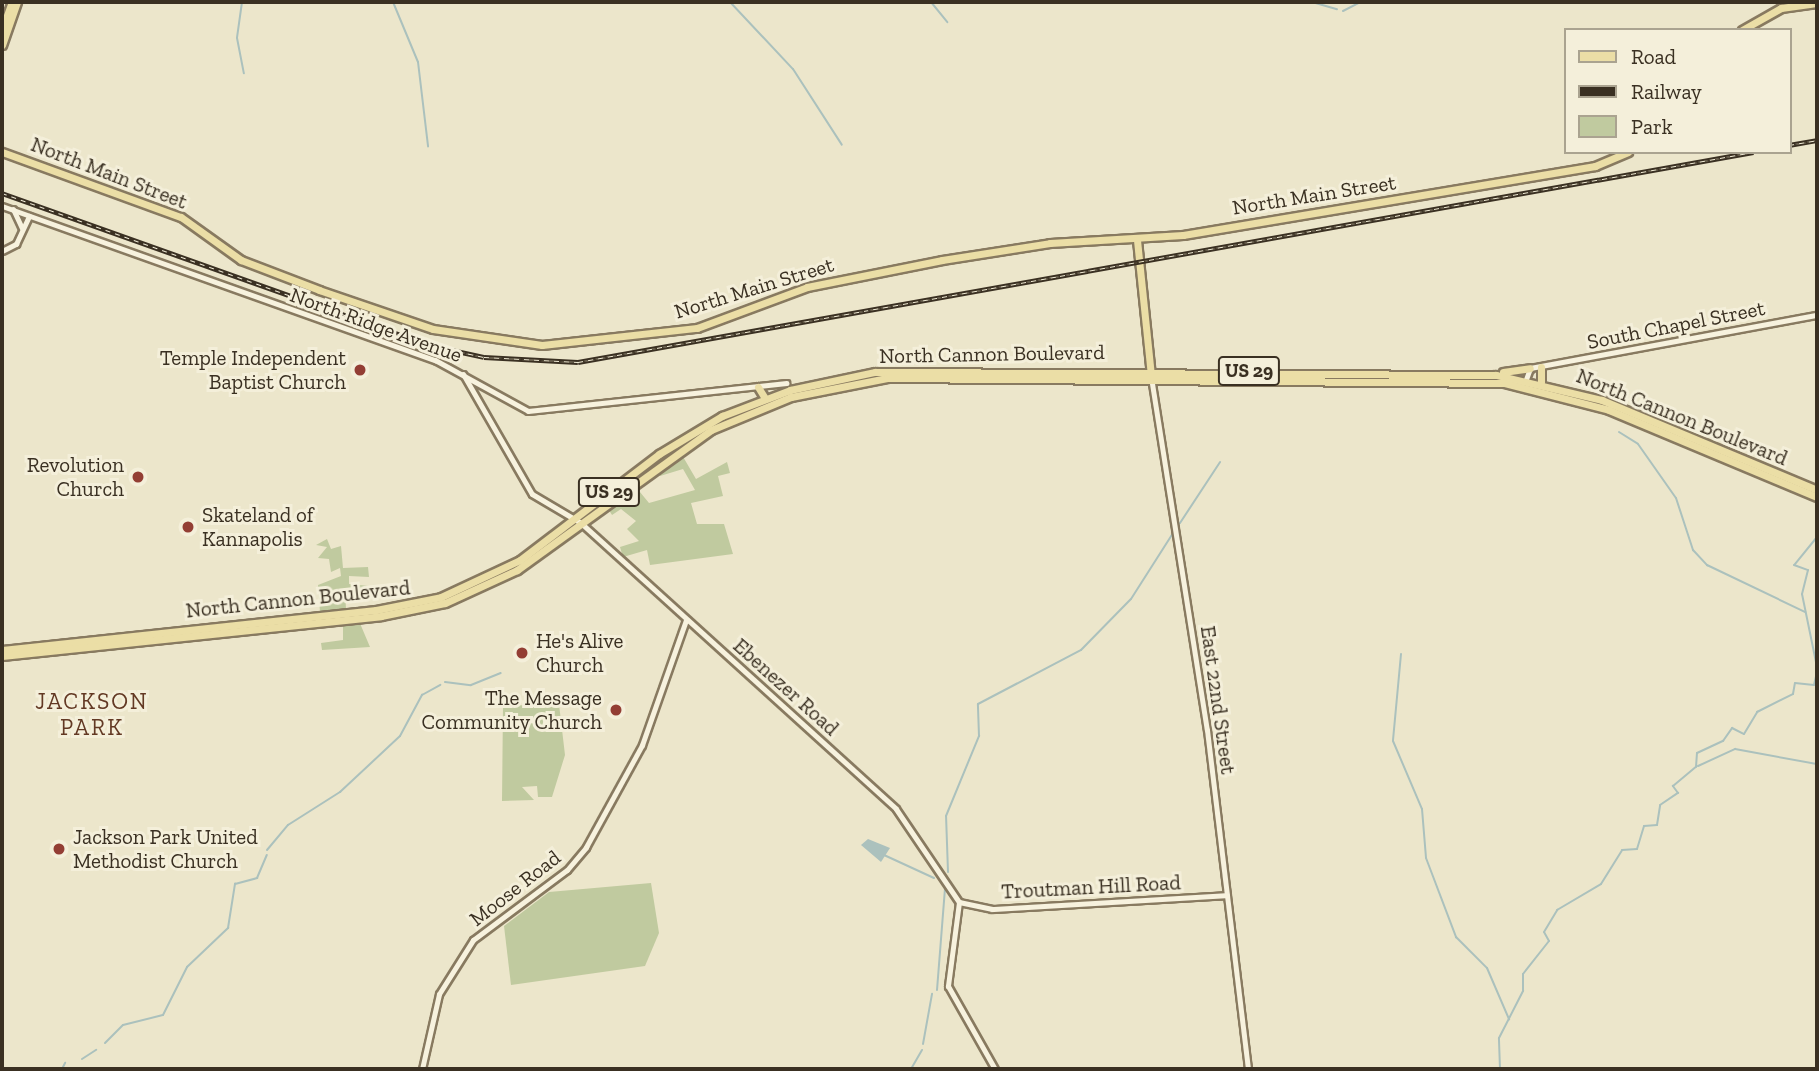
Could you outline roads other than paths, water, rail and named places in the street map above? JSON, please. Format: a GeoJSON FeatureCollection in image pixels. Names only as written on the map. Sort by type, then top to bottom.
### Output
{"type":"FeatureCollection","features":[{"type":"Feature","properties":{"kind":"main road"},"geometry":{"type":"LineString","coordinates":[[2,29],[12,2]]}},
{"type":"Feature","properties":{"kind":"main road"},"geometry":{"type":"LineString","coordinates":[[2,46],[17,2]]}},
{"type":"Feature","properties":{"kind":"main road"},"geometry":{"type":"LineString","coordinates":[[1746,28],[1781,8],[1817,3]]}},
{"type":"Feature","properties":{"kind":"main road","name":"North Main Street"},"geometry":{"type":"LineString","coordinates":[[2,152],[181,216],[263,270],[415,324],[502,342],[586,342],[697,328],[833,281],[1050,243],[1139,240],[1595,166],[1623,154]]}},
{"type":"Feature","properties":{"kind":"main road","name":"East 22nd Street"},"geometry":{"type":"LineString","coordinates":[[1139,240],[1151,374]]}},
{"type":"Feature","properties":{"kind":"main road"},"geometry":{"type":"LineString","coordinates":[[1541,367],[1536,375],[1542,383]]}},
{"type":"Feature","properties":{"kind":"main road"},"geometry":{"type":"LineString","coordinates":[[1485,374],[1530,369]]}},
{"type":"Feature","properties":{"kind":"main road","name":"North Cannon Boulevard"},"geometry":{"type":"LineString","coordinates":[[2,656],[433,607],[508,576],[679,440],[765,398],[883,371],[1451,379],[1542,383],[1602,400],[1817,490]]}},
{"type":"Feature","properties":{"kind":"main road","name":"North Cannon Boulevard"},"geometry":{"type":"LineString","coordinates":[[2,650],[422,602],[495,575],[690,442],[816,390],[914,376],[1485,374],[1524,383],[1609,410],[1817,498]]}},
{"type":"Feature","properties":{"kind":"main road"},"geometry":{"type":"LineString","coordinates":[[758,387],[765,398]]}},
{"type":"Feature","properties":{"kind":"street","name":"North Ridge Avenue"},"geometry":{"type":"LineString","coordinates":[[2,206],[463,374],[512,406],[539,412],[786,383]]}},
{"type":"Feature","properties":{"kind":"street"},"geometry":{"type":"LineString","coordinates":[[13,209],[23,230]]}},
{"type":"Feature","properties":{"kind":"street"},"geometry":{"type":"LineString","coordinates":[[2,251],[23,230],[29,216]]}},
{"type":"Feature","properties":{"kind":"street","name":"South Chapel Street"},"geometry":{"type":"LineString","coordinates":[[1530,369],[1817,315]]}},
{"type":"Feature","properties":{"kind":"street","name":"South Chapel Street"},"geometry":{"type":"LineString","coordinates":[[1524,383],[1541,367]]}},
{"type":"Feature","properties":{"kind":"street"},"geometry":{"type":"LineString","coordinates":[[1524,383],[1530,369]]}},
{"type":"Feature","properties":{"kind":"street","name":"Ebenezer Road"},"geometry":{"type":"LineString","coordinates":[[463,374],[532,494],[577,521],[896,808],[959,902]]}},
{"type":"Feature","properties":{"kind":"street","name":"East 22nd Street"},"geometry":{"type":"LineString","coordinates":[[1151,374],[1227,895],[1248,1069]]}},
{"type":"Feature","properties":{"kind":"street","name":"Moose Road"},"geometry":{"type":"LineString","coordinates":[[422,1069],[439,994],[473,940],[567,870],[586,847],[642,745],[686,620]]}},
{"type":"Feature","properties":{"kind":"street","name":"Troutman Hill Road"},"geometry":{"type":"LineString","coordinates":[[959,902],[992,909],[1227,895]]}},
{"type":"Feature","properties":{"kind":"street"},"geometry":{"type":"LineString","coordinates":[[959,902],[948,986],[995,1069]]}},
{"type":"Feature","properties":{"kind":"water"},"geometry":{"type":"Polygon","coordinates":[[[868,839],[890,848],[881,862],[861,845],[868,839]]]}},
{"type":"Feature","properties":{"kind":"waterway"},"geometry":{"type":"LineString","coordinates":[[242,2],[237,38],[244,73]]}},
{"type":"Feature","properties":{"kind":"waterway"},"geometry":{"type":"LineString","coordinates":[[393,2],[418,62],[428,146]]}},
{"type":"Feature","properties":{"kind":"waterway"},"geometry":{"type":"LineString","coordinates":[[730,2],[793,69],[842,145]]}},
{"type":"Feature","properties":{"kind":"waterway"},"geometry":{"type":"LineString","coordinates":[[931,2],[947,22]]}},
{"type":"Feature","properties":{"kind":"waterway"},"geometry":{"type":"LineString","coordinates":[[1312,2],[1337,9]]}},
{"type":"Feature","properties":{"kind":"waterway"},"geometry":{"type":"LineString","coordinates":[[1343,11],[1361,2]]}},
{"type":"Feature","properties":{"kind":"waterway"},"geometry":{"type":"LineString","coordinates":[[1619,432],[1638,444],[1676,498],[1693,550],[1707,565],[1805,612]]}},
{"type":"Feature","properties":{"kind":"waterway"},"geometry":{"type":"LineString","coordinates":[[1180,523],[1220,462]]}},
{"type":"Feature","properties":{"kind":"waterway"},"geometry":{"type":"LineString","coordinates":[[948,872],[946,816],[979,736],[978,704],[1081,650],[1131,599],[1173,533]]}},
{"type":"Feature","properties":{"kind":"waterway"},"geometry":{"type":"LineString","coordinates":[[1817,537],[1794,565],[1808,570],[1802,594],[1817,667]]}},
{"type":"Feature","properties":{"kind":"waterway"},"geometry":{"type":"LineString","coordinates":[[1401,654],[1393,741],[1422,809],[1426,858],[1456,937],[1487,968],[1509,1019]]}},
{"type":"Feature","properties":{"kind":"waterway"},"geometry":{"type":"LineString","coordinates":[[1500,1069],[1499,1038],[1523,991],[1523,974],[1549,941],[1544,932],[1557,910],[1601,884],[1622,850],[1637,849],[1644,826],[1657,825],[1660,805],[1678,793],[1673,786],[1696,767],[1697,753],[1723,741],[1732,728],[1744,734],[1757,712],[1793,694],[1795,683],[1814,685],[1817,672]]}},
{"type":"Feature","properties":{"kind":"waterway"},"geometry":{"type":"LineString","coordinates":[[445,682],[471,685],[501,673]]}},
{"type":"Feature","properties":{"kind":"waterway"},"geometry":{"type":"LineString","coordinates":[[267,850],[288,825],[340,792],[400,736],[422,695],[440,685]]}},
{"type":"Feature","properties":{"kind":"waterway"},"geometry":{"type":"LineString","coordinates":[[1698,766],[1735,749],[1817,764]]}},
{"type":"Feature","properties":{"kind":"waterway"},"geometry":{"type":"LineString","coordinates":[[105,1043],[123,1025],[163,1015],[187,967],[228,928],[235,884],[257,878],[267,855]]}},
{"type":"Feature","properties":{"kind":"waterway"},"geometry":{"type":"LineString","coordinates":[[884,855],[934,878]]}},
{"type":"Feature","properties":{"kind":"waterway"},"geometry":{"type":"LineString","coordinates":[[937,990],[945,888]]}},
{"type":"Feature","properties":{"kind":"waterway"},"geometry":{"type":"LineString","coordinates":[[923,1044],[932,994]]}},
{"type":"Feature","properties":{"kind":"waterway"},"geometry":{"type":"LineString","coordinates":[[82,1059],[96,1050]]}},
{"type":"Feature","properties":{"kind":"waterway"},"geometry":{"type":"LineString","coordinates":[[911,1069],[922,1050]]}},
{"type":"Feature","properties":{"kind":"waterway"},"geometry":{"type":"LineString","coordinates":[[62,1069],[65,1063]]}},
{"type":"Feature","properties":{"kind":"railway"},"geometry":{"type":"LineString","coordinates":[[1791,145],[1817,140]]}},
{"type":"Feature","properties":{"kind":"railway"},"geometry":{"type":"LineString","coordinates":[[2,193],[429,345],[484,357],[578,362],[1742,154]]}},
{"type":"Feature","properties":{"kind":"place","name":"Temple Independent Baptist Church"},"geometry":{"type":"Point","coordinates":[360,370]}},
{"type":"Feature","properties":{"kind":"place","name":"Revolution Church"},"geometry":{"type":"Point","coordinates":[138,477]}},
{"type":"Feature","properties":{"kind":"place","name":"Skateland of Kannapolis"},"geometry":{"type":"Point","coordinates":[188,527]}},
{"type":"Feature","properties":{"kind":"place","name":"He's Alive Church"},"geometry":{"type":"Point","coordinates":[522,653]}},
{"type":"Feature","properties":{"kind":"place","name":"The Message Community Church"},"geometry":{"type":"Point","coordinates":[616,710]}},
{"type":"Feature","properties":{"kind":"place","name":"Jackson Park United Methodist Church"},"geometry":{"type":"Point","coordinates":[59,849]}},
{"type":"Feature","properties":{"kind":"district","name":"JACKSON PARK"},"geometry":{"type":"Point","coordinates":[92,714]}}]}
